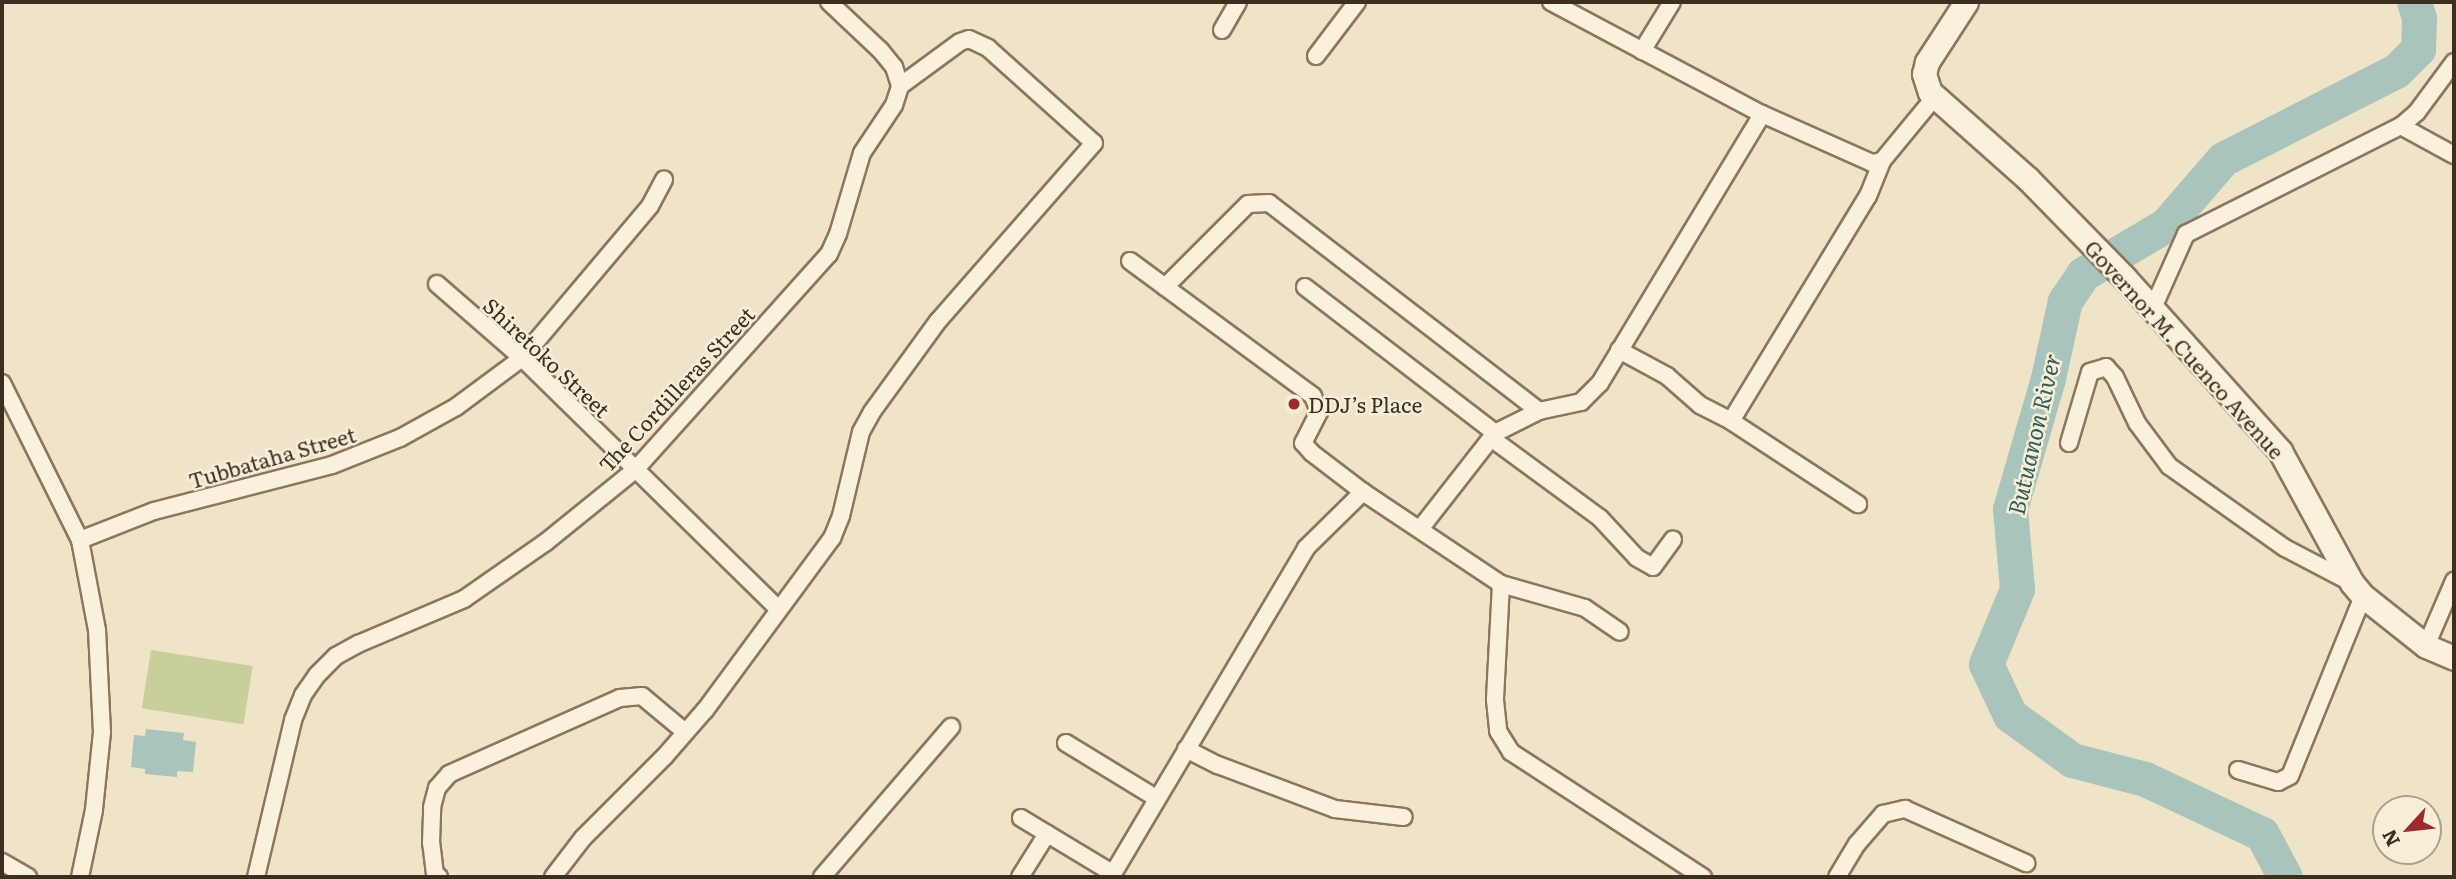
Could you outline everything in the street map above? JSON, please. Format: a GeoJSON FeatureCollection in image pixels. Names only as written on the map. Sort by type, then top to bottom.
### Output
{"type":"FeatureCollection","features":[{"type":"Feature","properties":{"kind":"main road"},"geometry":{"type":"LineString","coordinates":[[1929,89],[1927,62],[1966,2]]}},
{"type":"Feature","properties":{"kind":"main road","name":"Governor M. Cuenco Avenue"},"geometry":{"type":"LineString","coordinates":[[1929,89],[2028,179],[2124,277],[2280,451],[2358,589],[2426,646],[2454,658]]}},
{"type":"Feature","properties":{"kind":"street"},"geometry":{"type":"LineString","coordinates":[[553,877],[583,838],[665,756],[685,732],[832,538],[842,516],[861,432],[872,412],[938,321],[1094,144],[988,48],[969,39],[900,86],[894,67],[881,51],[829,2]]}},
{"type":"Feature","properties":{"kind":"street"},"geometry":{"type":"LineString","coordinates":[[1223,30],[1238,2]]}},
{"type":"Feature","properties":{"kind":"street"},"geometry":{"type":"LineString","coordinates":[[1316,57],[1357,2]]}},
{"type":"Feature","properties":{"kind":"street"},"geometry":{"type":"LineString","coordinates":[[1551,2],[1762,114],[1872,163],[1882,161]]}},
{"type":"Feature","properties":{"kind":"street"},"geometry":{"type":"LineString","coordinates":[[1642,51],[1672,2]]}},
{"type":"Feature","properties":{"kind":"street"},"geometry":{"type":"LineString","coordinates":[[2153,308],[2186,234],[2400,126],[2417,112],[2454,62]]}},
{"type":"Feature","properties":{"kind":"street","name":"The Cordilleras Street"},"geometry":{"type":"LineString","coordinates":[[256,877],[293,720],[303,695],[317,675],[336,656],[358,644],[464,599],[546,542],[635,470],[828,254],[838,233],[862,153],[894,104],[900,86]]}},
{"type":"Feature","properties":{"kind":"street"},"geometry":{"type":"LineString","coordinates":[[1731,421],[1868,196],[1882,161],[1929,89]]}},
{"type":"Feature","properties":{"kind":"street"},"geometry":{"type":"LineString","coordinates":[[1420,528],[1493,435],[1539,411],[1581,402],[1600,383],[1762,114]]}},
{"type":"Feature","properties":{"kind":"street"},"geometry":{"type":"LineString","coordinates":[[2400,126],[2454,155]]}},
{"type":"Feature","properties":{"kind":"street","name":"Tubbataha Street"},"geometry":{"type":"LineString","coordinates":[[80,540],[154,511],[332,465],[400,438],[456,407],[522,358],[650,206],[664,180]]}},
{"type":"Feature","properties":{"kind":"street"},"geometry":{"type":"LineString","coordinates":[[1165,287],[1248,204],[1269,203],[1539,411]]}},
{"type":"Feature","properties":{"kind":"street"},"geometry":{"type":"LineString","coordinates":[[1130,261],[1313,396],[1318,412],[1303,443],[1363,492],[1501,584],[1585,608],[1620,632]]}},
{"type":"Feature","properties":{"kind":"street","name":"Shiretoko Street"},"geometry":{"type":"LineString","coordinates":[[437,284],[522,358],[778,609]]}},
{"type":"Feature","properties":{"kind":"street"},"geometry":{"type":"LineString","coordinates":[[1305,287],[1600,518],[1637,558],[1653,567],[1673,539]]}},
{"type":"Feature","properties":{"kind":"street"},"geometry":{"type":"LineString","coordinates":[[1619,349],[1667,376],[1700,405],[1731,421],[1858,504]]}},
{"type":"Feature","properties":{"kind":"street"},"geometry":{"type":"LineString","coordinates":[[2069,443],[2090,372],[2106,367],[2115,377],[2137,423],[2169,467],[2285,548],[2358,589],[2290,776],[2278,782],[2238,770]]}},
{"type":"Feature","properties":{"kind":"street"},"geometry":{"type":"LineString","coordinates":[[2,383],[80,540],[97,631],[102,732],[94,810],[80,877]]}},
{"type":"Feature","properties":{"kind":"street"},"geometry":{"type":"LineString","coordinates":[[1021,818],[1111,875],[1306,548],[1363,492]]}},
{"type":"Feature","properties":{"kind":"street"},"geometry":{"type":"LineString","coordinates":[[2426,646],[2454,581]]}},
{"type":"Feature","properties":{"kind":"street"},"geometry":{"type":"LineString","coordinates":[[1501,584],[1495,700],[1498,731],[1511,752],[1703,877]]}},
{"type":"Feature","properties":{"kind":"street"},"geometry":{"type":"LineString","coordinates":[[435,876],[431,843],[432,807],[437,788],[449,774],[620,698],[642,696],[685,732]]}},
{"type":"Feature","properties":{"kind":"street"},"geometry":{"type":"LineString","coordinates":[[822,877],[951,727]]}},
{"type":"Feature","properties":{"kind":"street"},"geometry":{"type":"LineString","coordinates":[[1066,743],[1156,798]]}},
{"type":"Feature","properties":{"kind":"street"},"geometry":{"type":"LineString","coordinates":[[1186,749],[1219,765],[1335,809],[1404,817]]}},
{"type":"Feature","properties":{"kind":"street"},"geometry":{"type":"LineString","coordinates":[[1837,877],[1857,844],[1883,814],[1905,809],[2026,863]]}},
{"type":"Feature","properties":{"kind":"street"},"geometry":{"type":"LineString","coordinates":[[1020,877],[1047,834]]}},
{"type":"Feature","properties":{"kind":"street"},"geometry":{"type":"LineString","coordinates":[[2,862],[29,877]]}},
{"type":"Feature","properties":{"kind":"green space"},"geometry":{"type":"Polygon","coordinates":[[[151,650],[253,666],[244,724],[142,708],[151,650]]]}},
{"type":"Feature","properties":{"kind":"water"},"geometry":{"type":"Polygon","coordinates":[[[146,729],[184,733],[183,740],[196,742],[193,772],[177,771],[177,777],[145,774],[145,769],[131,767],[134,735],[145,736],[146,729]]]}},
{"type":"Feature","properties":{"kind":"waterway","name":"Butuanon River"},"geometry":{"type":"LineString","coordinates":[[2285,877],[2262,834],[2145,779],[2072,760],[2010,715],[1986,664],[2017,589],[2010,509],[2048,378],[2065,301],[2083,274],[2166,225],[2223,159],[2396,71],[2418,49],[2419,18],[2414,2]]}},
{"type":"Feature","properties":{"kind":"place","name":"DDJ’s Place"},"geometry":{"type":"Point","coordinates":[1294,404]}}]}
